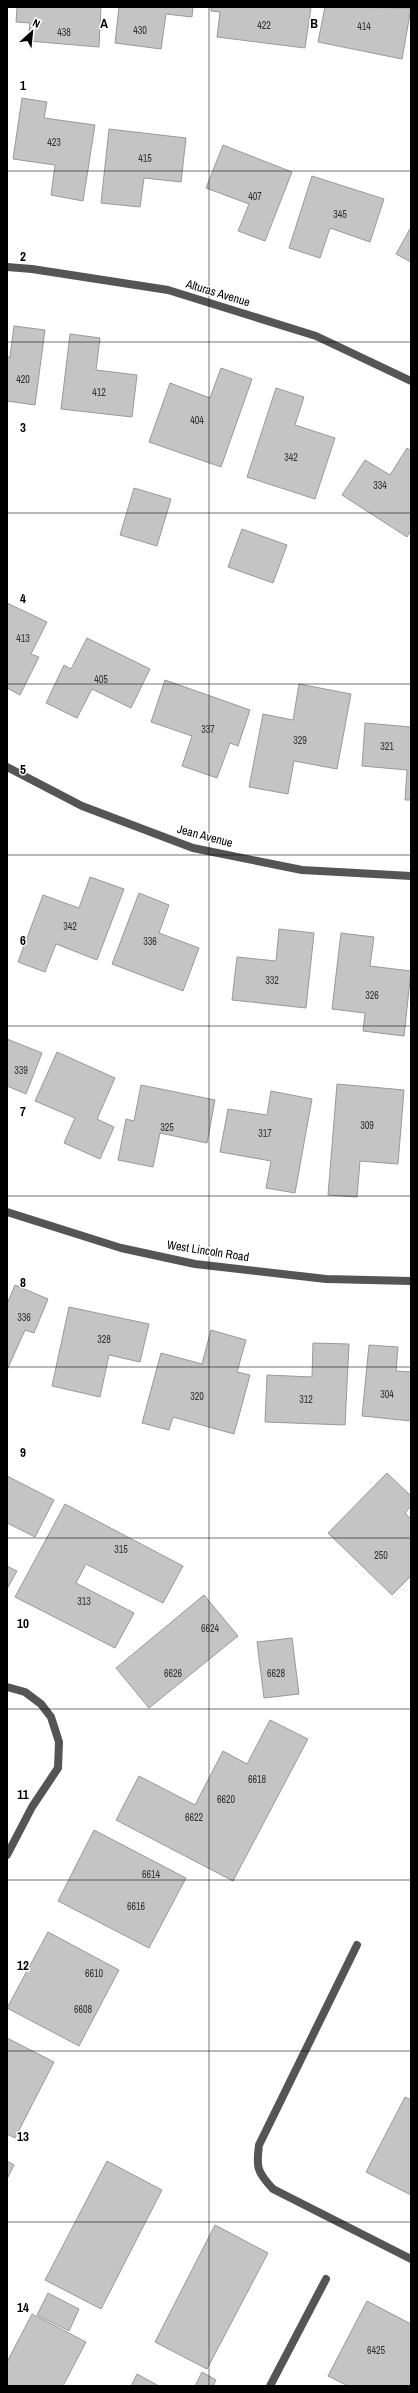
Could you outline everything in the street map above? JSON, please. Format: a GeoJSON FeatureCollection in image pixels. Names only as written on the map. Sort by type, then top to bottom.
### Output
{"type":"FeatureCollection","features":[{"type":"Feature","properties":{"kind":"street","name":"Alturas Avenue"},"geometry":{"type":"LineString","coordinates":[[7,268],[32,269],[168,290],[316,336],[411,381]]}},
{"type":"Feature","properties":{"kind":"street","name":"Jean Avenue"},"geometry":{"type":"LineString","coordinates":[[7,767],[82,806],[193,848],[302,870],[411,876]]}},
{"type":"Feature","properties":{"kind":"street","name":"West Lincoln Road"},"geometry":{"type":"LineString","coordinates":[[7,1212],[121,1248],[195,1264],[326,1279],[411,1281]]}},
{"type":"Feature","properties":{"kind":"street"},"geometry":{"type":"LineString","coordinates":[[7,1687],[25,1692],[41,1704],[51,1717],[59,1742],[58,1768],[32,1807],[7,1855]]}},
{"type":"Feature","properties":{"kind":"street"},"geometry":{"type":"LineString","coordinates":[[357,1946],[259,2145],[257,2162],[260,2176],[273,2189],[411,2259]]}},
{"type":"Feature","properties":{"kind":"street"},"geometry":{"type":"LineString","coordinates":[[270,2386],[326,2279]]}},
{"type":"Feature","properties":{"kind":"building"},"geometry":{"type":"Polygon","coordinates":[[[17,7],[101,7],[99,47],[28,41],[30,23],[16,22],[17,7]]]}},
{"type":"Feature","properties":{"kind":"building"},"geometry":{"type":"Polygon","coordinates":[[[119,7],[193,7],[192,17],[166,14],[161,49],[115,43],[119,7]]]}},
{"type":"Feature","properties":{"kind":"building"},"geometry":{"type":"Polygon","coordinates":[[[211,7],[311,7],[305,48],[217,37],[220,12],[211,11],[211,7]]]}},
{"type":"Feature","properties":{"kind":"building"},"geometry":{"type":"Polygon","coordinates":[[[325,7],[411,8],[402,59],[318,42],[325,7]]]}},
{"type":"Feature","properties":{"kind":"building"},"geometry":{"type":"Polygon","coordinates":[[[22,98],[47,102],[44,118],[95,125],[83,201],[51,195],[55,165],[13,159],[22,98]]]}},
{"type":"Feature","properties":{"kind":"building"},"geometry":{"type":"Polygon","coordinates":[[[109,129],[186,138],[181,182],[144,178],[140,207],[101,203],[109,129]]]}},
{"type":"Feature","properties":{"kind":"building"},"geometry":{"type":"Polygon","coordinates":[[[223,145],[292,172],[265,241],[238,231],[249,204],[206,188],[223,145]]]}},
{"type":"Feature","properties":{"kind":"building"},"geometry":{"type":"Polygon","coordinates":[[[312,176],[384,199],[370,242],[330,228],[320,258],[289,248],[312,176]]]}},
{"type":"Feature","properties":{"kind":"building"},"geometry":{"type":"Polygon","coordinates":[[[411,227],[411,262],[396,254],[411,227]]]}},
{"type":"Feature","properties":{"kind":"building"},"geometry":{"type":"Polygon","coordinates":[[[14,326],[45,330],[35,405],[7,401],[7,357],[10,357],[14,326]]]}},
{"type":"Feature","properties":{"kind":"building"},"geometry":{"type":"Polygon","coordinates":[[[70,334],[100,338],[96,370],[137,375],[132,417],[61,409],[70,334]]]}},
{"type":"Feature","properties":{"kind":"building"},"geometry":{"type":"Polygon","coordinates":[[[221,368],[252,379],[221,467],[149,442],[170,383],[210,398],[221,368]]]}},
{"type":"Feature","properties":{"kind":"building"},"geometry":{"type":"Polygon","coordinates":[[[276,388],[304,397],[295,425],[335,438],[315,499],[247,477],[276,388]]]}},
{"type":"Feature","properties":{"kind":"building"},"geometry":{"type":"Polygon","coordinates":[[[407,448],[411,451],[411,530],[407,537],[342,495],[365,460],[390,475],[407,448]]]}},
{"type":"Feature","properties":{"kind":"building"},"geometry":{"type":"Polygon","coordinates":[[[134,488],[171,499],[157,546],[120,535],[134,488]]]}},
{"type":"Feature","properties":{"kind":"building"},"geometry":{"type":"Polygon","coordinates":[[[242,529],[287,545],[273,583],[228,567],[242,529]]]}},
{"type":"Feature","properties":{"kind":"building"},"geometry":{"type":"Polygon","coordinates":[[[7,603],[47,622],[31,654],[39,657],[20,695],[7,688],[7,603]]]}},
{"type":"Feature","properties":{"kind":"building"},"geometry":{"type":"Polygon","coordinates":[[[87,638],[150,669],[131,708],[92,689],[77,718],[46,703],[64,665],[71,669],[87,638]]]}},
{"type":"Feature","properties":{"kind":"building"},"geometry":{"type":"Polygon","coordinates":[[[165,680],[250,710],[238,746],[230,743],[217,778],[182,766],[192,736],[151,722],[165,680]]]}},
{"type":"Feature","properties":{"kind":"building"},"geometry":{"type":"Polygon","coordinates":[[[299,684],[351,694],[337,769],[294,761],[288,794],[249,787],[263,714],[293,720],[299,684]]]}},
{"type":"Feature","properties":{"kind":"building"},"geometry":{"type":"Polygon","coordinates":[[[365,723],[411,727],[411,800],[405,800],[407,770],[362,766],[365,723]]]}},
{"type":"Feature","properties":{"kind":"building"},"geometry":{"type":"Polygon","coordinates":[[[90,877],[124,889],[97,960],[56,944],[45,972],[18,962],[43,895],[79,908],[90,877]]]}},
{"type":"Feature","properties":{"kind":"building"},"geometry":{"type":"Polygon","coordinates":[[[139,893],[169,905],[159,933],[199,948],[183,991],[112,964],[139,893]]]}},
{"type":"Feature","properties":{"kind":"building"},"geometry":{"type":"Polygon","coordinates":[[[279,929],[314,933],[306,1008],[232,1000],[237,957],[276,961],[279,929]]]}},
{"type":"Feature","properties":{"kind":"building"},"geometry":{"type":"Polygon","coordinates":[[[341,933],[374,937],[370,966],[411,971],[404,1036],[363,1031],[365,1013],[332,1009],[341,933]]]}},
{"type":"Feature","properties":{"kind":"building"},"geometry":{"type":"Polygon","coordinates":[[[7,1039],[42,1053],[26,1094],[7,1086],[7,1039]]]}},
{"type":"Feature","properties":{"kind":"building"},"geometry":{"type":"Polygon","coordinates":[[[57,1052],[115,1078],[97,1119],[114,1127],[100,1159],[64,1143],[75,1118],[35,1101],[57,1052]]]}},
{"type":"Feature","properties":{"kind":"building"},"geometry":{"type":"Polygon","coordinates":[[[337,1084],[404,1090],[398,1164],[360,1161],[357,1197],[328,1195],[337,1084]]]}},
{"type":"Feature","properties":{"kind":"building"},"geometry":{"type":"Polygon","coordinates":[[[141,1085],[215,1100],[207,1143],[160,1133],[153,1167],[118,1160],[126,1119],[134,1121],[141,1085]]]}},
{"type":"Feature","properties":{"kind":"building"},"geometry":{"type":"Polygon","coordinates":[[[271,1091],[312,1099],[295,1193],[266,1188],[271,1161],[220,1152],[228,1109],[267,1115],[271,1091]]]}},
{"type":"Feature","properties":{"kind":"building"},"geometry":{"type":"Polygon","coordinates":[[[15,1285],[48,1299],[34,1333],[25,1330],[7,1370],[7,1304],[15,1285]]]}},
{"type":"Feature","properties":{"kind":"building"},"geometry":{"type":"Polygon","coordinates":[[[69,1307],[149,1324],[140,1362],[109,1355],[100,1397],[52,1386],[69,1307]]]}},
{"type":"Feature","properties":{"kind":"building"},"geometry":{"type":"Polygon","coordinates":[[[211,1330],[246,1340],[237,1372],[250,1375],[234,1434],[173,1417],[169,1430],[142,1423],[161,1353],[202,1364],[211,1330]]]}},
{"type":"Feature","properties":{"kind":"building"},"geometry":{"type":"Polygon","coordinates":[[[313,1343],[349,1344],[345,1425],[265,1422],[267,1375],[312,1377],[313,1343]]]}},
{"type":"Feature","properties":{"kind":"building"},"geometry":{"type":"Polygon","coordinates":[[[369,1345],[398,1347],[396,1371],[411,1372],[411,1421],[362,1416],[369,1345]]]}},
{"type":"Feature","properties":{"kind":"building"},"geometry":{"type":"Polygon","coordinates":[[[387,1473],[411,1496],[411,1506],[405,1513],[411,1519],[411,1576],[392,1595],[328,1533],[387,1473]]]}},
{"type":"Feature","properties":{"kind":"building"},"geometry":{"type":"Polygon","coordinates":[[[7,1476],[54,1500],[35,1537],[7,1523],[7,1476]]]}},
{"type":"Feature","properties":{"kind":"building"},"geometry":{"type":"Polygon","coordinates":[[[65,1504],[183,1566],[163,1603],[86,1564],[76,1583],[134,1613],[115,1648],[15,1597],[65,1504]]]}},
{"type":"Feature","properties":{"kind":"building"},"geometry":{"type":"Polygon","coordinates":[[[7,1566],[17,1571],[7,1589],[7,1566]]]}},
{"type":"Feature","properties":{"kind":"building"},"geometry":{"type":"Polygon","coordinates":[[[204,1595],[238,1636],[149,1708],[116,1668],[204,1595]]]}},
{"type":"Feature","properties":{"kind":"building"},"geometry":{"type":"Polygon","coordinates":[[[292,1638],[299,1694],[264,1698],[257,1642],[292,1638]]]}},
{"type":"Feature","properties":{"kind":"building"},"geometry":{"type":"Polygon","coordinates":[[[270,1720],[308,1739],[233,1881],[116,1820],[139,1776],[195,1805],[223,1751],[247,1764],[270,1720]]]}},
{"type":"Feature","properties":{"kind":"building"},"geometry":{"type":"Polygon","coordinates":[[[94,1830],[186,1878],[149,1948],[58,1901],[94,1830]]]}},
{"type":"Feature","properties":{"kind":"building"},"geometry":{"type":"Polygon","coordinates":[[[48,1932],[119,1970],[79,2046],[7,2008],[48,1932]]]}},
{"type":"Feature","properties":{"kind":"building"},"geometry":{"type":"Polygon","coordinates":[[[7,2038],[54,2062],[15,2138],[7,2134],[7,2038]]]}},
{"type":"Feature","properties":{"kind":"building"},"geometry":{"type":"Polygon","coordinates":[[[405,2097],[411,2100],[411,2195],[366,2172],[405,2097]]]}},
{"type":"Feature","properties":{"kind":"building"},"geometry":{"type":"Polygon","coordinates":[[[7,2161],[14,2165],[7,2179],[7,2161]]]}},
{"type":"Feature","properties":{"kind":"building"},"geometry":{"type":"Polygon","coordinates":[[[107,2161],[162,2190],[101,2309],[45,2280],[107,2161]]]}},
{"type":"Feature","properties":{"kind":"building"},"geometry":{"type":"Polygon","coordinates":[[[215,2225],[268,2253],[207,2369],[155,2342],[215,2225]]]}},
{"type":"Feature","properties":{"kind":"building"},"geometry":{"type":"Polygon","coordinates":[[[48,2293],[79,2309],[69,2331],[37,2315],[48,2293]]]}},
{"type":"Feature","properties":{"kind":"building"},"geometry":{"type":"Polygon","coordinates":[[[367,2301],[411,2324],[411,2386],[348,2386],[328,2376],[367,2301]]]}},
{"type":"Feature","properties":{"kind":"building"},"geometry":{"type":"Polygon","coordinates":[[[32,2314],[86,2342],[63,2386],[7,2386],[7,2362],[32,2314]]]}},
{"type":"Feature","properties":{"kind":"building"},"geometry":{"type":"Polygon","coordinates":[[[202,2372],[216,2380],[213,2386],[195,2386],[202,2372]]]}},
{"type":"Feature","properties":{"kind":"building"},"geometry":{"type":"Polygon","coordinates":[[[137,2374],[159,2386],[131,2386],[137,2374]]]}}]}
